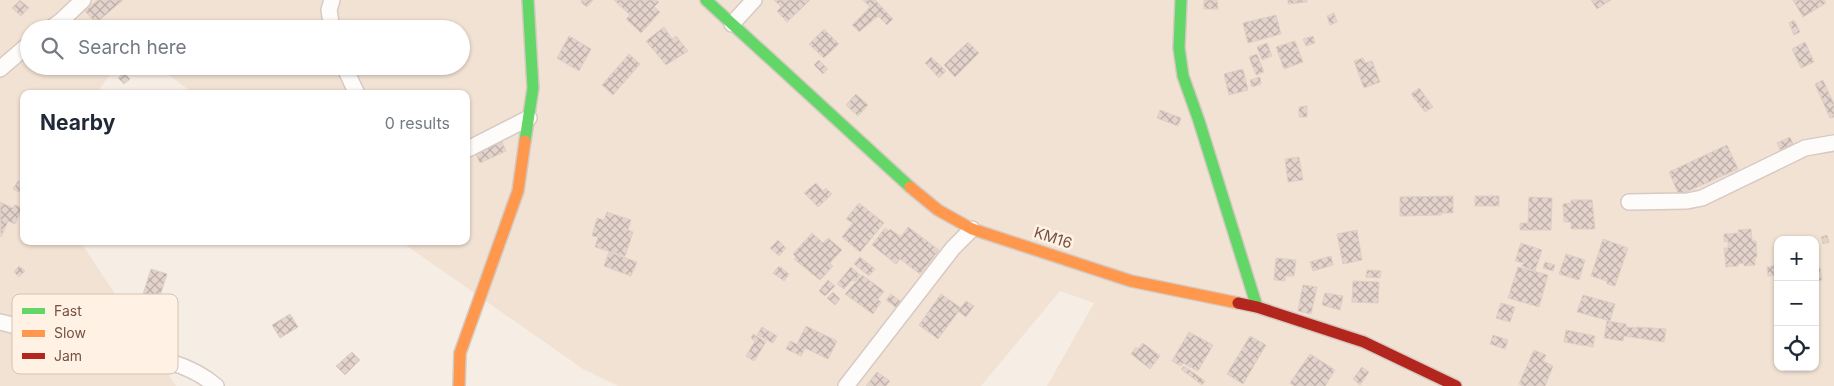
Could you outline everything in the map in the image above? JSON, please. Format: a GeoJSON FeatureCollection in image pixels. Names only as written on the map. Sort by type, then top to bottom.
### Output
{"type":"FeatureCollection","features":[{"type":"Feature","properties":{"kind":"street"},"geometry":{"type":"LineString","coordinates":[[62,20],[83,0]]}},
{"type":"Feature","properties":{"kind":"street"},"geometry":{"type":"LineString","coordinates":[[330,20],[328,10],[332,0]]}},
{"type":"Feature","properties":{"kind":"street"},"geometry":{"type":"LineString","coordinates":[[459,386],[460,352],[518,191],[533,88],[528,0]]}},
{"type":"Feature","properties":{"kind":"street","name":"KM16"},"geometry":{"type":"LineString","coordinates":[[706,0],[911,188],[938,210],[972,229],[1131,281],[1257,307],[1364,342],[1456,386]]}},
{"type":"Feature","properties":{"kind":"street"},"geometry":{"type":"LineString","coordinates":[[732,24],[754,0]]}},
{"type":"Feature","properties":{"kind":"street"},"geometry":{"type":"LineString","coordinates":[[1181,0],[1178,27],[1179,59],[1190,102],[1199,121],[1257,307]]}},
{"type":"Feature","properties":{"kind":"street"},"geometry":{"type":"LineString","coordinates":[[0,69],[20,52]]}},
{"type":"Feature","properties":{"kind":"street"},"geometry":{"type":"LineString","coordinates":[[348,75],[355,90]]}},
{"type":"Feature","properties":{"kind":"street"},"geometry":{"type":"LineString","coordinates":[[470,148],[529,118]]}},
{"type":"Feature","properties":{"kind":"street"},"geometry":{"type":"LineString","coordinates":[[1629,202],[1687,201],[1702,198],[1805,148],[1834,143]]}},
{"type":"Feature","properties":{"kind":"street"},"geometry":{"type":"LineString","coordinates":[[846,386],[953,248],[972,229]]}},
{"type":"Feature","properties":{"kind":"street"},"geometry":{"type":"LineString","coordinates":[[178,364],[195,372],[216,386]]}},
{"type":"Feature","properties":{"kind":"shaded area"},"geometry":{"type":"Polygon","coordinates":[[[0,0],[1834,0],[1834,386],[1047,386],[1094,303],[1060,291],[981,386],[618,386],[583,369],[406,245],[470,245],[470,90],[189,90],[169,75],[470,75],[470,20],[20,20],[20,75],[110,75],[99,90],[20,90],[20,245],[83,245],[115,294],[12,294],[12,374],[168,374],[176,386],[0,386],[0,0]]]}},
{"type":"Feature","properties":{"kind":"building"},"geometry":{"type":"Polygon","coordinates":[[[20,0],[29,8],[21,16],[12,8],[20,0]]]}},
{"type":"Feature","properties":{"kind":"building"},"geometry":{"type":"Polygon","coordinates":[[[98,0],[123,0],[100,20],[93,20],[85,11],[98,0]]]}},
{"type":"Feature","properties":{"kind":"building"},"geometry":{"type":"Polygon","coordinates":[[[581,0],[593,0],[587,7],[581,0]]]}},
{"type":"Feature","properties":{"kind":"building"},"geometry":{"type":"Polygon","coordinates":[[[614,0],[656,0],[659,2],[654,7],[660,12],[641,33],[626,19],[630,15],[614,0]]]}},
{"type":"Feature","properties":{"kind":"building"},"geometry":{"type":"Polygon","coordinates":[[[774,0],[810,0],[787,22],[777,11],[781,7],[774,0]]]}},
{"type":"Feature","properties":{"kind":"building"},"geometry":{"type":"Polygon","coordinates":[[[863,0],[875,0],[893,19],[887,25],[878,16],[859,32],[852,25],[870,7],[863,0]]]}},
{"type":"Feature","properties":{"kind":"building"},"geometry":{"type":"Polygon","coordinates":[[[1204,0],[1217,0],[1218,9],[1204,9],[1204,0]]]}},
{"type":"Feature","properties":{"kind":"building"},"geometry":{"type":"Polygon","coordinates":[[[1288,0],[1307,0],[1307,2],[1288,4],[1288,0]]]}},
{"type":"Feature","properties":{"kind":"building"},"geometry":{"type":"Polygon","coordinates":[[[1591,0],[1611,0],[1597,9],[1591,0]]]}},
{"type":"Feature","properties":{"kind":"building"},"geometry":{"type":"Polygon","coordinates":[[[1793,0],[1824,0],[1826,3],[1803,17],[1793,0]]]}},
{"type":"Feature","properties":{"kind":"building"},"geometry":{"type":"Polygon","coordinates":[[[1334,13],[1337,22],[1330,25],[1327,16],[1334,13]]]}},
{"type":"Feature","properties":{"kind":"building"},"geometry":{"type":"Polygon","coordinates":[[[1276,15],[1281,34],[1248,43],[1243,23],[1276,15]]]}},
{"type":"Feature","properties":{"kind":"building"},"geometry":{"type":"Polygon","coordinates":[[[1794,20],[1800,32],[1794,35],[1789,23],[1794,20]]]}},
{"type":"Feature","properties":{"kind":"building"},"geometry":{"type":"Polygon","coordinates":[[[664,27],[672,39],[676,36],[688,51],[666,65],[646,41],[664,27]]]}},
{"type":"Feature","properties":{"kind":"building"},"geometry":{"type":"Polygon","coordinates":[[[824,29],[839,44],[824,58],[809,44],[824,29]]]}},
{"type":"Feature","properties":{"kind":"building"},"geometry":{"type":"Polygon","coordinates":[[[569,36],[591,49],[579,71],[557,58],[569,36]]]}},
{"type":"Feature","properties":{"kind":"building"},"geometry":{"type":"Polygon","coordinates":[[[1313,36],[1315,43],[1306,46],[1303,39],[1313,36]]]}},
{"type":"Feature","properties":{"kind":"building"},"geometry":{"type":"Polygon","coordinates":[[[1295,41],[1303,62],[1284,69],[1276,47],[1295,41]]]}},
{"type":"Feature","properties":{"kind":"building"},"geometry":{"type":"Polygon","coordinates":[[[968,42],[979,53],[955,77],[944,65],[968,42]]]}},
{"type":"Feature","properties":{"kind":"building"},"geometry":{"type":"Polygon","coordinates":[[[1805,42],[1814,62],[1801,68],[1792,49],[1805,42]]]}},
{"type":"Feature","properties":{"kind":"building"},"geometry":{"type":"Polygon","coordinates":[[[1267,43],[1272,56],[1262,60],[1257,47],[1267,43]]]}},
{"type":"Feature","properties":{"kind":"building"},"geometry":{"type":"Polygon","coordinates":[[[629,54],[640,64],[613,95],[602,85],[629,54]]]}},
{"type":"Feature","properties":{"kind":"building"},"geometry":{"type":"Polygon","coordinates":[[[1257,54],[1264,72],[1256,75],[1249,57],[1257,54]]]}},
{"type":"Feature","properties":{"kind":"building"},"geometry":{"type":"Polygon","coordinates":[[[931,57],[946,71],[939,78],[925,63],[931,57]]]}},
{"type":"Feature","properties":{"kind":"building"},"geometry":{"type":"Polygon","coordinates":[[[1363,58],[1365,63],[1372,61],[1380,82],[1364,88],[1354,61],[1363,58]]]}},
{"type":"Feature","properties":{"kind":"building"},"geometry":{"type":"Polygon","coordinates":[[[819,60],[828,69],[823,74],[814,65],[819,60]]]}},
{"type":"Feature","properties":{"kind":"building"},"geometry":{"type":"Polygon","coordinates":[[[1243,69],[1248,90],[1229,95],[1224,74],[1243,69]]]}},
{"type":"Feature","properties":{"kind":"building"},"geometry":{"type":"Polygon","coordinates":[[[122,75],[126,75],[130,79],[124,84],[118,78],[122,75]]]}},
{"type":"Feature","properties":{"kind":"building"},"geometry":{"type":"Polygon","coordinates":[[[1260,77],[1261,84],[1252,87],[1250,80],[1260,77]]]}},
{"type":"Feature","properties":{"kind":"building"},"geometry":{"type":"Polygon","coordinates":[[[1823,80],[1834,104],[1834,117],[1830,118],[1815,84],[1823,80]]]}},
{"type":"Feature","properties":{"kind":"building"},"geometry":{"type":"Polygon","coordinates":[[[1419,88],[1433,107],[1425,112],[1411,94],[1419,88]]]}},
{"type":"Feature","properties":{"kind":"building"},"geometry":{"type":"Polygon","coordinates":[[[856,94],[868,105],[858,116],[846,105],[856,94]]]}},
{"type":"Feature","properties":{"kind":"building"},"geometry":{"type":"Polygon","coordinates":[[[1307,106],[1307,117],[1299,117],[1299,107],[1307,106]]]}},
{"type":"Feature","properties":{"kind":"building"},"geometry":{"type":"Polygon","coordinates":[[[1160,110],[1181,118],[1178,126],[1157,118],[1160,110]]]}},
{"type":"Feature","properties":{"kind":"building"},"geometry":{"type":"Polygon","coordinates":[[[1790,137],[1793,144],[1780,150],[1777,143],[1790,137]]]}},
{"type":"Feature","properties":{"kind":"building"},"geometry":{"type":"Polygon","coordinates":[[[501,140],[506,151],[480,163],[475,152],[501,140]]]}},
{"type":"Feature","properties":{"kind":"building"},"geometry":{"type":"Polygon","coordinates":[[[1727,145],[1738,169],[1679,195],[1669,172],[1727,145]]]}},
{"type":"Feature","properties":{"kind":"building"},"geometry":{"type":"Polygon","coordinates":[[[1299,157],[1303,180],[1288,182],[1285,159],[1299,157]]]}},
{"type":"Feature","properties":{"kind":"building"},"geometry":{"type":"Polygon","coordinates":[[[18,181],[20,182],[19,192],[13,189],[18,181]]]}},
{"type":"Feature","properties":{"kind":"building"},"geometry":{"type":"Polygon","coordinates":[[[816,183],[823,191],[826,188],[832,194],[818,207],[804,193],[816,183]]]}},
{"type":"Feature","properties":{"kind":"building"},"geometry":{"type":"Polygon","coordinates":[[[1453,196],[1453,213],[1400,216],[1400,197],[1453,196]]]}},
{"type":"Feature","properties":{"kind":"building"},"geometry":{"type":"Polygon","coordinates":[[[1475,196],[1499,196],[1499,206],[1475,206],[1475,196]]]}},
{"type":"Feature","properties":{"kind":"building"},"geometry":{"type":"Polygon","coordinates":[[[1529,197],[1552,198],[1551,230],[1520,230],[1520,223],[1528,223],[1529,197]]]}},
{"type":"Feature","properties":{"kind":"building"},"geometry":{"type":"Polygon","coordinates":[[[1571,200],[1592,200],[1595,229],[1571,229],[1571,222],[1564,222],[1563,204],[1571,203],[1571,200]]]}},
{"type":"Feature","properties":{"kind":"building"},"geometry":{"type":"Polygon","coordinates":[[[0,202],[13,208],[15,205],[20,207],[20,213],[15,224],[8,221],[1,237],[0,202]]]}},
{"type":"Feature","properties":{"kind":"building"},"geometry":{"type":"Polygon","coordinates":[[[859,203],[884,223],[860,252],[842,237],[853,223],[846,219],[859,203]]]}},
{"type":"Feature","properties":{"kind":"building"},"geometry":{"type":"Polygon","coordinates":[[[607,212],[631,220],[628,230],[633,232],[625,256],[595,247],[598,237],[592,236],[597,218],[604,220],[607,212]]]}},
{"type":"Feature","properties":{"kind":"building"},"geometry":{"type":"Polygon","coordinates":[[[908,227],[939,250],[920,274],[900,259],[896,264],[872,245],[885,228],[889,231],[890,229],[901,237],[908,227]]]}},
{"type":"Feature","properties":{"kind":"building"},"geometry":{"type":"Polygon","coordinates":[[[1751,229],[1752,241],[1756,241],[1757,257],[1755,257],[1755,265],[1744,266],[1744,263],[1738,264],[1738,266],[1726,267],[1724,248],[1728,248],[1728,241],[1724,242],[1724,234],[1739,233],[1738,230],[1751,229]]]}},
{"type":"Feature","properties":{"kind":"building"},"geometry":{"type":"Polygon","coordinates":[[[1357,230],[1362,260],[1343,264],[1337,234],[1357,230]]]}},
{"type":"Feature","properties":{"kind":"building"},"geometry":{"type":"Polygon","coordinates":[[[812,233],[823,243],[828,238],[842,250],[830,263],[833,266],[820,280],[794,259],[796,257],[793,254],[812,233]]]}},
{"type":"Feature","properties":{"kind":"building"},"geometry":{"type":"Polygon","coordinates":[[[1827,235],[1829,242],[1823,244],[1821,237],[1827,235]]]}},
{"type":"Feature","properties":{"kind":"building"},"geometry":{"type":"Polygon","coordinates":[[[1603,239],[1628,248],[1615,286],[1607,284],[1607,281],[1591,276],[1603,239]]]}},
{"type":"Feature","properties":{"kind":"building"},"geometry":{"type":"Polygon","coordinates":[[[778,240],[786,248],[779,256],[770,248],[778,240]]]}},
{"type":"Feature","properties":{"kind":"building"},"geometry":{"type":"Polygon","coordinates":[[[1521,243],[1542,250],[1535,271],[1522,266],[1524,263],[1515,261],[1521,243]]]}},
{"type":"Feature","properties":{"kind":"building"},"geometry":{"type":"Polygon","coordinates":[[[609,252],[637,262],[631,276],[604,266],[609,252]]]}},
{"type":"Feature","properties":{"kind":"building"},"geometry":{"type":"Polygon","coordinates":[[[1566,254],[1585,260],[1579,280],[1559,274],[1566,254]]]}},
{"type":"Feature","properties":{"kind":"building"},"geometry":{"type":"Polygon","coordinates":[[[1331,256],[1333,265],[1313,271],[1310,262],[1331,256]]]}},
{"type":"Feature","properties":{"kind":"building"},"geometry":{"type":"Polygon","coordinates":[[[860,257],[875,269],[869,276],[854,264],[860,257]]]}},
{"type":"Feature","properties":{"kind":"building"},"geometry":{"type":"Polygon","coordinates":[[[1276,258],[1296,260],[1294,276],[1285,276],[1285,281],[1274,280],[1276,258]]]}},
{"type":"Feature","properties":{"kind":"building"},"geometry":{"type":"Polygon","coordinates":[[[1545,262],[1555,265],[1553,271],[1543,268],[1545,262]]]}},
{"type":"Feature","properties":{"kind":"building"},"geometry":{"type":"Polygon","coordinates":[[[19,266],[25,271],[19,277],[14,272],[19,266]]]}},
{"type":"Feature","properties":{"kind":"building"},"geometry":{"type":"Polygon","coordinates":[[[779,266],[789,274],[784,281],[773,273],[779,266]]]}},
{"type":"Feature","properties":{"kind":"building"},"geometry":{"type":"Polygon","coordinates":[[[1774,266],[1774,275],[1768,276],[1767,267],[1774,266]]]}},
{"type":"Feature","properties":{"kind":"building"},"geometry":{"type":"Polygon","coordinates":[[[851,267],[860,275],[855,281],[852,280],[844,289],[837,284],[851,267]]]}},
{"type":"Feature","properties":{"kind":"building"},"geometry":{"type":"Polygon","coordinates":[[[1518,267],[1548,275],[1539,307],[1508,298],[1518,267]]]}},
{"type":"Feature","properties":{"kind":"building"},"geometry":{"type":"Polygon","coordinates":[[[1819,268],[1822,280],[1819,280],[1819,268]]]}},
{"type":"Feature","properties":{"kind":"building"},"geometry":{"type":"Polygon","coordinates":[[[151,269],[167,274],[161,294],[143,294],[151,269]]]}},
{"type":"Feature","properties":{"kind":"building"},"geometry":{"type":"Polygon","coordinates":[[[1367,270],[1381,271],[1380,278],[1366,277],[1367,270]]]}},
{"type":"Feature","properties":{"kind":"building"},"geometry":{"type":"Polygon","coordinates":[[[862,275],[884,291],[878,299],[881,302],[873,314],[845,294],[862,275]]]}},
{"type":"Feature","properties":{"kind":"building"},"geometry":{"type":"Polygon","coordinates":[[[828,280],[835,286],[825,296],[819,291],[828,280]]]}},
{"type":"Feature","properties":{"kind":"building"},"geometry":{"type":"Polygon","coordinates":[[[1353,281],[1379,282],[1378,303],[1352,302],[1353,281]]]}},
{"type":"Feature","properties":{"kind":"building"},"geometry":{"type":"Polygon","coordinates":[[[1303,285],[1317,287],[1311,314],[1298,311],[1303,285]]]}},
{"type":"Feature","properties":{"kind":"building"},"geometry":{"type":"Polygon","coordinates":[[[833,292],[840,299],[835,305],[827,298],[833,292]]]}},
{"type":"Feature","properties":{"kind":"building"},"geometry":{"type":"Polygon","coordinates":[[[1325,293],[1343,296],[1340,310],[1322,305],[1325,293]]]}},
{"type":"Feature","properties":{"kind":"building"},"geometry":{"type":"Polygon","coordinates":[[[891,294],[903,303],[898,309],[886,300],[891,294]]]}},
{"type":"Feature","properties":{"kind":"building"},"geometry":{"type":"Polygon","coordinates":[[[941,294],[961,308],[938,339],[919,325],[941,294]]]}},
{"type":"Feature","properties":{"kind":"building"},"geometry":{"type":"Polygon","coordinates":[[[1583,295],[1615,304],[1610,321],[1577,312],[1583,295]]]}},
{"type":"Feature","properties":{"kind":"building"},"geometry":{"type":"Polygon","coordinates":[[[966,301],[974,306],[966,317],[958,311],[966,301]]]}},
{"type":"Feature","properties":{"kind":"building"},"geometry":{"type":"Polygon","coordinates":[[[1501,303],[1515,307],[1510,322],[1496,318],[1501,303]]]}},
{"type":"Feature","properties":{"kind":"building"},"geometry":{"type":"Polygon","coordinates":[[[290,314],[298,327],[280,338],[272,325],[290,314]]]}},
{"type":"Feature","properties":{"kind":"building"},"geometry":{"type":"Polygon","coordinates":[[[1607,321],[1626,324],[1626,327],[1666,329],[1664,342],[1624,336],[1623,341],[1604,338],[1607,321]]]}},
{"type":"Feature","properties":{"kind":"building"},"geometry":{"type":"Polygon","coordinates":[[[806,326],[837,341],[828,359],[805,348],[801,356],[786,349],[790,341],[797,344],[806,326]]]}},
{"type":"Feature","properties":{"kind":"building"},"geometry":{"type":"Polygon","coordinates":[[[762,327],[777,336],[773,343],[757,335],[762,327]]]}},
{"type":"Feature","properties":{"kind":"building"},"geometry":{"type":"Polygon","coordinates":[[[1566,330],[1595,336],[1593,347],[1564,342],[1566,330]]]}},
{"type":"Feature","properties":{"kind":"building"},"geometry":{"type":"Polygon","coordinates":[[[1189,332],[1213,345],[1198,371],[1183,363],[1181,366],[1172,361],[1189,332]]]}},
{"type":"Feature","properties":{"kind":"building"},"geometry":{"type":"Polygon","coordinates":[[[753,334],[766,342],[754,361],[746,356],[755,341],[751,338],[753,334]]]}},
{"type":"Feature","properties":{"kind":"building"},"geometry":{"type":"Polygon","coordinates":[[[1493,335],[1508,340],[1505,349],[1490,344],[1493,335]]]}},
{"type":"Feature","properties":{"kind":"building"},"geometry":{"type":"Polygon","coordinates":[[[1250,336],[1266,345],[1243,384],[1227,374],[1250,336]]]}},
{"type":"Feature","properties":{"kind":"building"},"geometry":{"type":"Polygon","coordinates":[[[1143,343],[1160,356],[1150,369],[1131,354],[1136,347],[1138,349],[1143,343]]]}},
{"type":"Feature","properties":{"kind":"building"},"geometry":{"type":"Polygon","coordinates":[[[1534,350],[1546,355],[1543,361],[1553,366],[1545,386],[1523,386],[1519,384],[1534,350]]]}},
{"type":"Feature","properties":{"kind":"building"},"geometry":{"type":"Polygon","coordinates":[[[352,352],[360,360],[345,375],[336,366],[352,352]]]}},
{"type":"Feature","properties":{"kind":"building"},"geometry":{"type":"Polygon","coordinates":[[[1310,354],[1335,370],[1325,386],[1294,386],[1290,383],[1310,354]]]}},
{"type":"Feature","properties":{"kind":"building"},"geometry":{"type":"Polygon","coordinates":[[[1184,366],[1205,381],[1202,385],[1181,369],[1184,366]]]}},
{"type":"Feature","properties":{"kind":"building"},"geometry":{"type":"Polygon","coordinates":[[[1362,367],[1369,372],[1360,385],[1353,379],[1362,367]]]}},
{"type":"Feature","properties":{"kind":"building"},"geometry":{"type":"Polygon","coordinates":[[[877,372],[890,381],[886,386],[866,386],[877,372]]]}},
{"type":"Feature","properties":{"kind":"traffic: fast"},"geometry":{"type":"LineString","coordinates":[[525,141],[533,88],[528,0]]}},
{"type":"Feature","properties":{"kind":"traffic: fast"},"geometry":{"type":"LineString","coordinates":[[706,0],[910,187]]}},
{"type":"Feature","properties":{"kind":"traffic: fast"},"geometry":{"type":"LineString","coordinates":[[1181,0],[1179,48],[1183,76],[1199,121],[1257,307]]}},
{"type":"Feature","properties":{"kind":"traffic: slow"},"geometry":{"type":"LineString","coordinates":[[459,386],[460,353],[518,191],[525,141]]}},
{"type":"Feature","properties":{"kind":"traffic: slow"},"geometry":{"type":"LineString","coordinates":[[910,187],[938,210],[972,229],[1131,281],[1238,303]]}},
{"type":"Feature","properties":{"kind":"traffic: jam"},"geometry":{"type":"LineString","coordinates":[[1238,303],[1257,307],[1364,342],[1456,386]]}}]}
